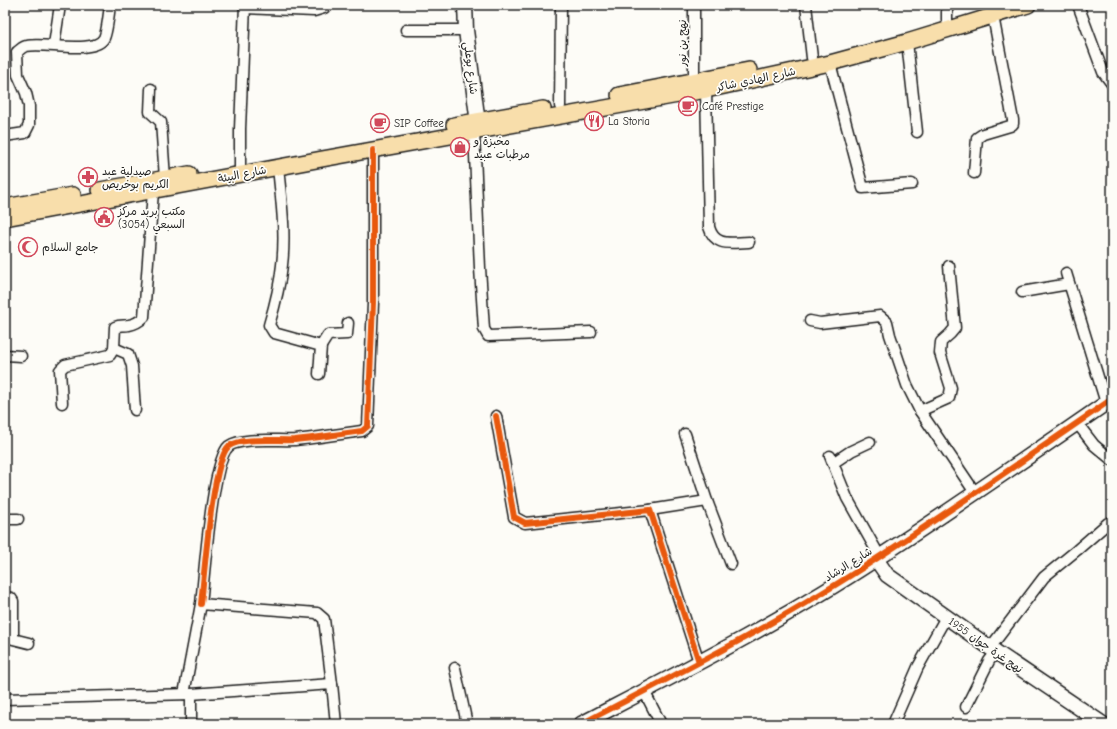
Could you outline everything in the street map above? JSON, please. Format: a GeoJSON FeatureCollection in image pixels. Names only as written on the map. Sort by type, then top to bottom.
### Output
{"type":"FeatureCollection","features":[{"type":"Feature","properties":{"kind":"main road","name":"شارع الهادي شاكر"},"geometry":{"type":"LineString","coordinates":[[477,128],[560,106],[698,88],[812,58],[830,58],[995,10],[1028,5]]}},
{"type":"Feature","properties":{"kind":"main road","name":"شارع الهادي شاكر"},"geometry":{"type":"LineString","coordinates":[[477,128],[698,88],[906,42],[948,24]]}},
{"type":"Feature","properties":{"kind":"main road","name":"شارع البيئة"},"geometry":{"type":"LineString","coordinates":[[5,207],[165,178],[278,167],[322,154],[373,150],[477,128]]}},
{"type":"Feature","properties":{"kind":"main road","name":"شارع البيئة"},"geometry":{"type":"LineString","coordinates":[[5,218],[153,191],[240,170],[322,154],[477,128]]}},
{"type":"Feature","properties":{"kind":"street"},"geometry":{"type":"LineString","coordinates":[[54,45],[60,5]]}},
{"type":"Feature","properties":{"kind":"street"},"geometry":{"type":"LineString","coordinates":[[5,136],[24,133],[29,125],[29,106],[26,92],[18,75],[17,52],[25,46],[92,46],[97,44],[104,39],[110,5]]}},
{"type":"Feature","properties":{"kind":"street"},"geometry":{"type":"LineString","coordinates":[[240,170],[245,6],[314,11],[324,8],[324,5]]}},
{"type":"Feature","properties":{"kind":"street","name":"شارع بوعلي"},"geometry":{"type":"LineString","coordinates":[[465,5],[466,30],[477,128]]}},
{"type":"Feature","properties":{"kind":"street"},"geometry":{"type":"LineString","coordinates":[[560,106],[561,5]]}},
{"type":"Feature","properties":{"kind":"street","name":"نهج بن نور"},"geometry":{"type":"LineString","coordinates":[[694,5],[698,88],[709,227],[712,236],[716,240],[722,242],[750,242]]}},
{"type":"Feature","properties":{"kind":"street"},"geometry":{"type":"LineString","coordinates":[[806,5],[812,58]]}},
{"type":"Feature","properties":{"kind":"street"},"geometry":{"type":"LineString","coordinates":[[947,5],[948,24]]}},
{"type":"Feature","properties":{"kind":"street"},"geometry":{"type":"LineString","coordinates":[[1078,5],[1103,72],[1112,84]]}},
{"type":"Feature","properties":{"kind":"street"},"geometry":{"type":"LineString","coordinates":[[974,173],[977,138],[983,134],[1013,124],[995,10]]}},
{"type":"Feature","properties":{"kind":"street"},"geometry":{"type":"LineString","coordinates":[[406,30],[466,30]]}},
{"type":"Feature","properties":{"kind":"street"},"geometry":{"type":"LineString","coordinates":[[906,42],[917,132]]}},
{"type":"Feature","properties":{"kind":"street"},"geometry":{"type":"LineString","coordinates":[[830,58],[863,188],[912,184]]}},
{"type":"Feature","properties":{"kind":"street"},"geometry":{"type":"LineString","coordinates":[[151,89],[150,112],[160,122],[165,178]]}},
{"type":"Feature","properties":{"kind":"street"},"geometry":{"type":"LineString","coordinates":[[477,128],[480,268],[484,329],[488,336],[591,332]]}},
{"type":"Feature","properties":{"kind":"street"},"geometry":{"type":"LineString","coordinates":[[191,724],[188,694],[201,604],[212,504],[222,455],[228,446],[245,441],[295,440],[362,431],[368,426],[373,303],[373,150]]}},
{"type":"Feature","properties":{"kind":"street"},"geometry":{"type":"LineString","coordinates":[[278,167],[284,234],[278,293],[269,325],[274,333],[321,346]]}},
{"type":"Feature","properties":{"kind":"street"},"geometry":{"type":"LineString","coordinates":[[62,403],[60,370],[65,365],[110,355],[114,348],[116,327],[130,325],[138,322],[144,317],[153,191]]}},
{"type":"Feature","properties":{"kind":"street"},"geometry":{"type":"LineString","coordinates":[[920,411],[949,398],[951,388],[940,353],[941,342],[955,328],[950,266]]}},
{"type":"Feature","properties":{"kind":"street"},"geometry":{"type":"LineString","coordinates":[[1066,273],[1109,401]]}},
{"type":"Feature","properties":{"kind":"street"},"geometry":{"type":"LineString","coordinates":[[1022,292],[1069,284]]}},
{"type":"Feature","properties":{"kind":"street"},"geometry":{"type":"LineString","coordinates":[[810,321],[820,323],[880,316],[887,322],[907,385],[920,411],[976,494]]}},
{"type":"Feature","properties":{"kind":"street"},"geometry":{"type":"LineString","coordinates":[[319,374],[321,346],[328,335],[347,334],[348,323]]}},
{"type":"Feature","properties":{"kind":"street"},"geometry":{"type":"LineString","coordinates":[[114,348],[128,354],[132,366],[135,410]]}},
{"type":"Feature","properties":{"kind":"street"},"geometry":{"type":"LineString","coordinates":[[5,355],[21,356]]}},
{"type":"Feature","properties":{"kind":"street","name":"شارع الرشاد"},"geometry":{"type":"LineString","coordinates":[[581,724],[760,629],[878,558],[976,494],[1109,401]]}},
{"type":"Feature","properties":{"kind":"street"},"geometry":{"type":"LineString","coordinates":[[496,416],[514,517],[526,523],[650,510],[707,501]]}},
{"type":"Feature","properties":{"kind":"street"},"geometry":{"type":"LineString","coordinates":[[1077,423],[1094,445],[1112,460]]}},
{"type":"Feature","properties":{"kind":"street"},"geometry":{"type":"LineString","coordinates":[[685,434],[707,501],[731,564]]}},
{"type":"Feature","properties":{"kind":"street"},"geometry":{"type":"LineString","coordinates":[[870,442],[831,459],[848,498],[878,558]]}},
{"type":"Feature","properties":{"kind":"street"},"geometry":{"type":"LineString","coordinates":[[650,510],[699,662]]}},
{"type":"Feature","properties":{"kind":"street"},"geometry":{"type":"LineString","coordinates":[[5,519],[18,519]]}},
{"type":"Feature","properties":{"kind":"street"},"geometry":{"type":"LineString","coordinates":[[966,707],[993,650],[1044,577],[1108,523]]}},
{"type":"Feature","properties":{"kind":"street","name":"نهج غرة جوان 1955"},"geometry":{"type":"LineString","coordinates":[[878,558],[886,575],[993,650],[1103,724]]}},
{"type":"Feature","properties":{"kind":"street"},"geometry":{"type":"LineString","coordinates":[[5,597],[11,598],[13,601],[13,639],[29,643]]}},
{"type":"Feature","properties":{"kind":"street"},"geometry":{"type":"LineString","coordinates":[[201,604],[317,613],[324,619],[336,724]]}},
{"type":"Feature","properties":{"kind":"street"},"geometry":{"type":"LineString","coordinates":[[896,723],[918,667],[946,617]]}},
{"type":"Feature","properties":{"kind":"street"},"geometry":{"type":"LineString","coordinates":[[455,668],[466,724]]}},
{"type":"Feature","properties":{"kind":"street"},"geometry":{"type":"LineString","coordinates":[[5,699],[188,694],[332,684]]}},
{"type":"Feature","properties":{"kind":"street"},"geometry":{"type":"LineString","coordinates":[[644,691],[661,724]]}},
{"type":"Feature","properties":{"kind":"cycle path"},"geometry":{"type":"LineString","coordinates":[[201,604],[213,495],[223,455],[229,446],[242,441],[251,440],[295,440],[328,436],[362,431],[368,426],[373,303],[373,150]]}},
{"type":"Feature","properties":{"kind":"cycle path"},"geometry":{"type":"LineString","coordinates":[[581,724],[768,625],[840,582],[965,500],[1112,399]]}},
{"type":"Feature","properties":{"kind":"cycle path"},"geometry":{"type":"LineString","coordinates":[[496,416],[514,517],[525,523],[650,510],[699,662]]}},
{"type":"Feature","properties":{"kind":"place","name":"Café Prestige"},"geometry":{"type":"Point","coordinates":[688,106]}},
{"type":"Feature","properties":{"kind":"place","name":"La Storia"},"geometry":{"type":"Point","coordinates":[594,121]}},
{"type":"Feature","properties":{"kind":"place","name":"SIP Coffee"},"geometry":{"type":"Point","coordinates":[380,123]}},
{"type":"Feature","properties":{"kind":"place","name":"مخبزة و مرطبات عبيد"},"geometry":{"type":"Point","coordinates":[460,147]}},
{"type":"Feature","properties":{"kind":"place","name":"صيدلية عبد الكريم بوخريص"},"geometry":{"type":"Point","coordinates":[88,177]}},
{"type":"Feature","properties":{"kind":"place","name":"مكتب بريد مركز السبعي (3054)"},"geometry":{"type":"Point","coordinates":[104,217]}},
{"type":"Feature","properties":{"kind":"place","name":"جامع السلام"},"geometry":{"type":"Point","coordinates":[28,247]}}]}
